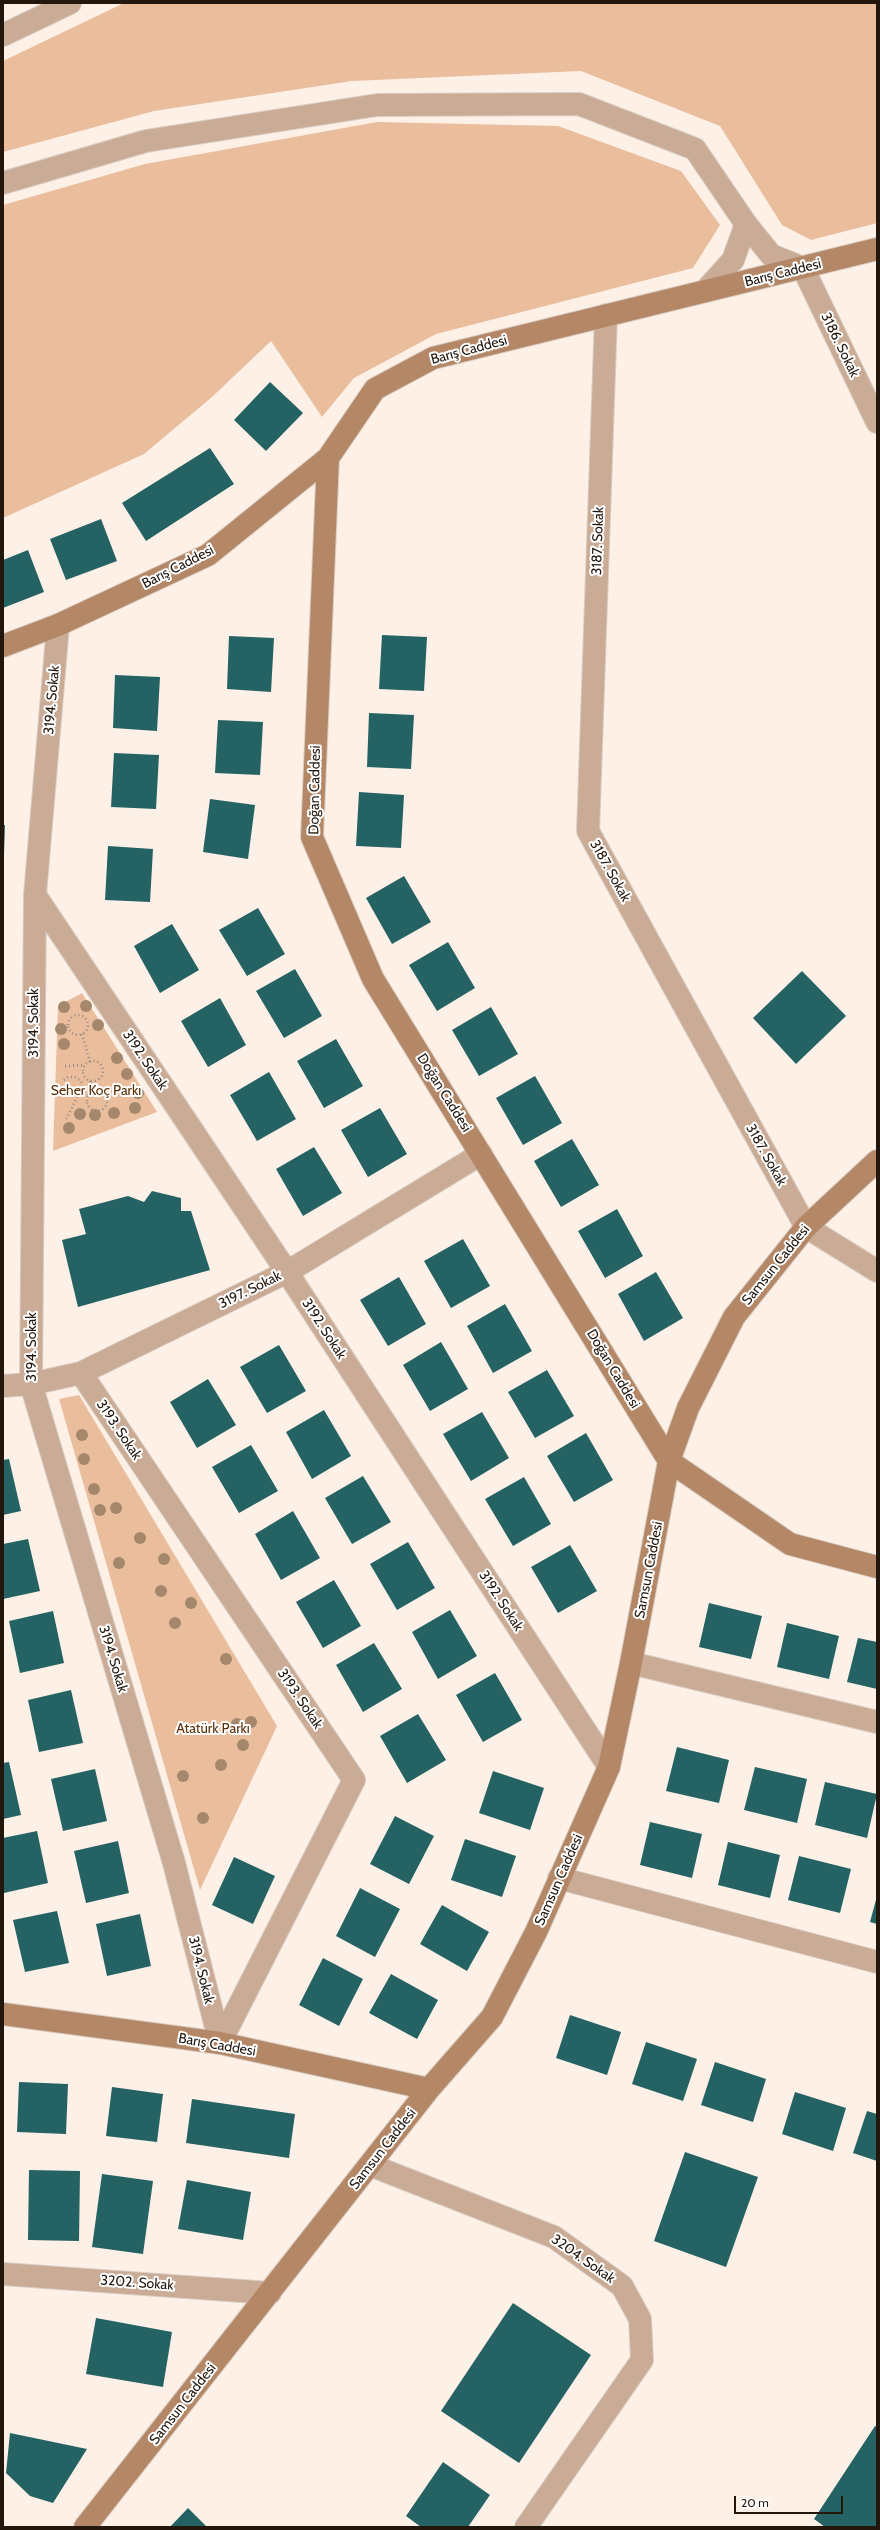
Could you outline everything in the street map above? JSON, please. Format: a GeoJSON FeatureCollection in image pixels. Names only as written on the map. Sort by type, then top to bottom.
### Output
{"type":"FeatureCollection","features":[{"type":"Feature","properties":{"kind":"street"},"geometry":{"type":"LineString","coordinates":[[3,35],[70,3]]}},
{"type":"Feature","properties":{"kind":"street"},"geometry":{"type":"LineString","coordinates":[[3,183],[146,141],[377,105],[579,104],[695,149],[746,224],[771,255],[803,268]]}},
{"type":"Feature","properties":{"kind":"street"},"geometry":{"type":"LineString","coordinates":[[705,291],[733,260],[746,224]]}},
{"type":"Feature","properties":{"kind":"street","name":"Barış Caddesi"},"geometry":{"type":"LineString","coordinates":[[3,646],[58,625],[208,555],[328,458],[375,389],[434,358],[877,249]]}},
{"type":"Feature","properties":{"kind":"street","name":"3186. Sokak"},"geometry":{"type":"LineString","coordinates":[[803,268],[877,422]]}},
{"type":"Feature","properties":{"kind":"street","name":"3187. Sokak"},"geometry":{"type":"LineString","coordinates":[[606,315],[588,831],[806,1227],[877,1271]]}},
{"type":"Feature","properties":{"kind":"street","name":"Doğan Caddesi"},"geometry":{"type":"LineString","coordinates":[[328,458],[312,837],[373,979],[670,1461],[790,1544],[877,1567]]}},
{"type":"Feature","properties":{"kind":"street","name":"3194. Sokak"},"geometry":{"type":"LineString","coordinates":[[58,625],[35,895],[31,1384],[174,1863],[220,2043]]}},
{"type":"Feature","properties":{"kind":"street","name":"3192. Sokak"},"geometry":{"type":"LineString","coordinates":[[35,895],[287,1272],[609,1767]]}},
{"type":"Feature","properties":{"kind":"street","name":"3197. Sokak"},"geometry":{"type":"LineString","coordinates":[[3,1386],[31,1384],[81,1373],[287,1272],[481,1154]]}},
{"type":"Feature","properties":{"kind":"street","name":"Samsun Caddesi"},"geometry":{"type":"LineString","coordinates":[[85,2527],[270,2293],[428,2089],[492,2017],[536,1932],[609,1767],[631,1663],[670,1461],[688,1408],[734,1317],[806,1227],[877,1161]]}},
{"type":"Feature","properties":{"kind":"street","name":"3193. Sokak"},"geometry":{"type":"LineString","coordinates":[[81,1373],[354,1780],[220,2043]]}},
{"type":"Feature","properties":{"kind":"street"},"geometry":{"type":"LineString","coordinates":[[631,1663],[877,1722]]}},
{"type":"Feature","properties":{"kind":"street"},"geometry":{"type":"LineString","coordinates":[[560,1878],[877,1962]]}},
{"type":"Feature","properties":{"kind":"street","name":"Barış Caddesi"},"geometry":{"type":"LineString","coordinates":[[3,2014],[220,2043],[428,2089]]}},
{"type":"Feature","properties":{"kind":"street","name":"3204. Sokak"},"geometry":{"type":"LineString","coordinates":[[370,2165],[554,2237],[622,2286],[640,2319],[642,2360],[526,2527]]}},
{"type":"Feature","properties":{"kind":"street","name":"3202. Sokak"},"geometry":{"type":"LineString","coordinates":[[3,2274],[270,2293]]}},
{"type":"Feature","properties":{"kind":"path"},"geometry":{"type":"LineString","coordinates":[[74,1015],[82,1015],[86,1020],[88,1026],[82,1034],[76,1035],[70,1031],[68,1025],[70,1019],[74,1015]]}},
{"type":"Feature","properties":{"kind":"path"},"geometry":{"type":"LineString","coordinates":[[82,1034],[90,1062]]}},
{"type":"Feature","properties":{"kind":"path"},"geometry":{"type":"LineString","coordinates":[[90,1081],[97,1080],[103,1072],[97,1062],[90,1062],[84,1066],[83,1072],[85,1078],[90,1081],[94,1092]]}},
{"type":"Feature","properties":{"kind":"path"},"geometry":{"type":"LineString","coordinates":[[76,1095],[64,1092],[61,1087],[63,1080],[68,1077],[75,1077],[81,1081]]}},
{"type":"Feature","properties":{"kind":"path"},"geometry":{"type":"LineString","coordinates":[[67,1118],[76,1095],[80,1092],[81,1081],[85,1078]]}},
{"type":"Feature","properties":{"kind":"path"},"geometry":{"type":"LineString","coordinates":[[80,1092],[88,1095],[94,1092],[101,1092],[106,1097],[107,1102],[101,1110],[95,1111],[89,1108],[87,1102],[88,1095]]}},
{"type":"Feature","properties":{"kind":"green space"},"geometry":{"type":"Polygon","coordinates":[[[124,3],[877,3],[877,223],[811,240],[782,225],[720,126],[581,71],[352,81],[154,111],[3,152],[3,61],[124,3]]]}},
{"type":"Feature","properties":{"kind":"green space"},"geometry":{"type":"Polygon","coordinates":[[[377,122],[558,126],[681,171],[720,225],[693,268],[436,334],[354,378],[322,417],[271,341],[212,397],[144,454],[3,518],[3,205],[145,164],[377,122]]]}},
{"type":"Feature","properties":{"kind":"green space","name":"Seher Koç Parkı"},"geometry":{"type":"Polygon","coordinates":[[[82,993],[157,1112],[53,1151],[58,1006],[82,993]]]}},
{"type":"Feature","properties":{"kind":"green space","name":"Atatürk Parkı"},"geometry":{"type":"Polygon","coordinates":[[[79,1395],[277,1726],[200,1890],[59,1399],[79,1395]]]}},
{"type":"Feature","properties":{"kind":"building"},"geometry":{"type":"Polygon","coordinates":[[[270,382],[303,413],[266,451],[234,420],[270,382]]]}},
{"type":"Feature","properties":{"kind":"building"},"geometry":{"type":"Polygon","coordinates":[[[210,448],[234,484],[146,541],[122,503],[210,448]]]}},
{"type":"Feature","properties":{"kind":"building"},"geometry":{"type":"Polygon","coordinates":[[[101,519],[117,561],[66,580],[50,539],[101,519]]]}},
{"type":"Feature","properties":{"kind":"building"},"geometry":{"type":"Polygon","coordinates":[[[28,550],[44,592],[3,608],[3,560],[28,550]]]}},
{"type":"Feature","properties":{"kind":"building"},"geometry":{"type":"Polygon","coordinates":[[[382,635],[427,637],[424,691],[379,689],[382,635]]]}},
{"type":"Feature","properties":{"kind":"building"},"geometry":{"type":"Polygon","coordinates":[[[229,636],[274,638],[271,692],[227,689],[229,636]]]}},
{"type":"Feature","properties":{"kind":"building"},"geometry":{"type":"Polygon","coordinates":[[[115,675],[160,677],[157,731],[113,728],[115,675]]]}},
{"type":"Feature","properties":{"kind":"building"},"geometry":{"type":"Polygon","coordinates":[[[369,713],[414,715],[411,769],[367,767],[369,713]]]}},
{"type":"Feature","properties":{"kind":"building"},"geometry":{"type":"Polygon","coordinates":[[[218,720],[263,722],[260,775],[215,773],[218,720]]]}},
{"type":"Feature","properties":{"kind":"building"},"geometry":{"type":"Polygon","coordinates":[[[114,753],[159,755],[156,809],[111,807],[114,753]]]}},
{"type":"Feature","properties":{"kind":"building"},"geometry":{"type":"Polygon","coordinates":[[[359,792],[404,795],[401,848],[356,846],[359,792]]]}},
{"type":"Feature","properties":{"kind":"building"},"geometry":{"type":"Polygon","coordinates":[[[210,799],[255,805],[248,859],[203,852],[210,799]]]}},
{"type":"Feature","properties":{"kind":"building"},"geometry":{"type":"Polygon","coordinates":[[[3,825],[5,825],[4,854],[3,854],[3,825]]]}},
{"type":"Feature","properties":{"kind":"building"},"geometry":{"type":"Polygon","coordinates":[[[108,846],[153,849],[150,902],[105,900],[108,846]]]}},
{"type":"Feature","properties":{"kind":"building"},"geometry":{"type":"Polygon","coordinates":[[[404,876],[431,922],[392,944],[366,898],[404,876]]]}},
{"type":"Feature","properties":{"kind":"building"},"geometry":{"type":"Polygon","coordinates":[[[258,908],[285,954],[247,976],[219,930],[258,908]]]}},
{"type":"Feature","properties":{"kind":"building"},"geometry":{"type":"Polygon","coordinates":[[[172,924],[199,970],[160,993],[134,946],[172,924]]]}},
{"type":"Feature","properties":{"kind":"building"},"geometry":{"type":"Polygon","coordinates":[[[448,942],[475,988],[437,1011],[409,965],[448,942]]]}},
{"type":"Feature","properties":{"kind":"building"},"geometry":{"type":"Polygon","coordinates":[[[295,969],[322,1016],[284,1038],[256,991],[295,969]]]}},
{"type":"Feature","properties":{"kind":"building"},"geometry":{"type":"Polygon","coordinates":[[[802,971],[846,1016],[796,1064],[753,1018],[802,971]]]}},
{"type":"Feature","properties":{"kind":"building"},"geometry":{"type":"Polygon","coordinates":[[[220,998],[246,1045],[208,1067],[181,1021],[220,998]]]}},
{"type":"Feature","properties":{"kind":"building"},"geometry":{"type":"Polygon","coordinates":[[[491,1007],[518,1054],[479,1076],[452,1030],[491,1007]]]}},
{"type":"Feature","properties":{"kind":"building"},"geometry":{"type":"Polygon","coordinates":[[[336,1039],[363,1086],[324,1108],[297,1061],[336,1039]]]}},
{"type":"Feature","properties":{"kind":"building"},"geometry":{"type":"Polygon","coordinates":[[[269,1072],[296,1119],[257,1141],[230,1095],[269,1072]]]}},
{"type":"Feature","properties":{"kind":"building"},"geometry":{"type":"Polygon","coordinates":[[[535,1076],[562,1123],[523,1145],[496,1098],[535,1076]]]}},
{"type":"Feature","properties":{"kind":"building"},"geometry":{"type":"Polygon","coordinates":[[[380,1108],[407,1154],[368,1177],[341,1130],[380,1108]]]}},
{"type":"Feature","properties":{"kind":"building"},"geometry":{"type":"Polygon","coordinates":[[[572,1139],[599,1185],[561,1207],[534,1161],[572,1139]]]}},
{"type":"Feature","properties":{"kind":"building"},"geometry":{"type":"Polygon","coordinates":[[[314,1147],[342,1193],[303,1216],[276,1169],[314,1147]]]}},
{"type":"Feature","properties":{"kind":"building"},"geometry":{"type":"Polygon","coordinates":[[[152,1191],[181,1198],[181,1211],[191,1211],[210,1270],[78,1307],[62,1240],[86,1234],[79,1209],[128,1196],[144,1202],[152,1191]]]}},
{"type":"Feature","properties":{"kind":"building"},"geometry":{"type":"Polygon","coordinates":[[[617,1209],[643,1256],[605,1278],[578,1231],[617,1209]]]}},
{"type":"Feature","properties":{"kind":"building"},"geometry":{"type":"Polygon","coordinates":[[[463,1239],[490,1286],[451,1308],[424,1261],[463,1239]]]}},
{"type":"Feature","properties":{"kind":"building"},"geometry":{"type":"Polygon","coordinates":[[[656,1272],[683,1318],[644,1341],[618,1294],[656,1272]]]}},
{"type":"Feature","properties":{"kind":"building"},"geometry":{"type":"Polygon","coordinates":[[[399,1277],[426,1324],[388,1346],[360,1300],[399,1277]]]}},
{"type":"Feature","properties":{"kind":"building"},"geometry":{"type":"Polygon","coordinates":[[[505,1304],[532,1351],[493,1373],[467,1326],[505,1304]]]}},
{"type":"Feature","properties":{"kind":"building"},"geometry":{"type":"Polygon","coordinates":[[[441,1342],[468,1389],[430,1411],[403,1365],[441,1342]]]}},
{"type":"Feature","properties":{"kind":"building"},"geometry":{"type":"Polygon","coordinates":[[[279,1345],[306,1391],[267,1413],[240,1367],[279,1345]]]}},
{"type":"Feature","properties":{"kind":"building"},"geometry":{"type":"Polygon","coordinates":[[[547,1370],[574,1416],[535,1438],[508,1392],[547,1370]]]}},
{"type":"Feature","properties":{"kind":"building"},"geometry":{"type":"Polygon","coordinates":[[[208,1379],[236,1425],[197,1448],[170,1402],[208,1379]]]}},
{"type":"Feature","properties":{"kind":"building"},"geometry":{"type":"Polygon","coordinates":[[[324,1410],[351,1456],[312,1479],[286,1432],[324,1410]]]}},
{"type":"Feature","properties":{"kind":"building"},"geometry":{"type":"Polygon","coordinates":[[[482,1412],[509,1458],[471,1481],[443,1434],[482,1412]]]}},
{"type":"Feature","properties":{"kind":"building"},"geometry":{"type":"Polygon","coordinates":[[[586,1433],[613,1480],[574,1502],[547,1456],[586,1433]]]}},
{"type":"Feature","properties":{"kind":"building"},"geometry":{"type":"Polygon","coordinates":[[[251,1445],[278,1491],[239,1513],[212,1467],[251,1445]]]}},
{"type":"Feature","properties":{"kind":"building"},"geometry":{"type":"Polygon","coordinates":[[[9,1459],[21,1511],[3,1515],[3,1460],[9,1459]]]}},
{"type":"Feature","properties":{"kind":"building"},"geometry":{"type":"Polygon","coordinates":[[[363,1476],[391,1522],[352,1544],[325,1498],[363,1476]]]}},
{"type":"Feature","properties":{"kind":"building"},"geometry":{"type":"Polygon","coordinates":[[[524,1477],[551,1524],[513,1546],[485,1499],[524,1477]]]}},
{"type":"Feature","properties":{"kind":"building"},"geometry":{"type":"Polygon","coordinates":[[[293,1511],[320,1558],[281,1580],[255,1534],[293,1511]]]}},
{"type":"Feature","properties":{"kind":"building"},"geometry":{"type":"Polygon","coordinates":[[[28,1539],[40,1591],[3,1599],[3,1544],[28,1539]]]}},
{"type":"Feature","properties":{"kind":"building"},"geometry":{"type":"Polygon","coordinates":[[[408,1542],[435,1588],[397,1610],[370,1564],[408,1542]]]}},
{"type":"Feature","properties":{"kind":"building"},"geometry":{"type":"Polygon","coordinates":[[[570,1545],[597,1591],[558,1613],[531,1567],[570,1545]]]}},
{"type":"Feature","properties":{"kind":"building"},"geometry":{"type":"Polygon","coordinates":[[[334,1580],[361,1626],[323,1648],[296,1602],[334,1580]]]}},
{"type":"Feature","properties":{"kind":"building"},"geometry":{"type":"Polygon","coordinates":[[[709,1603],[762,1616],[751,1659],[699,1647],[709,1603]]]}},
{"type":"Feature","properties":{"kind":"building"},"geometry":{"type":"Polygon","coordinates":[[[450,1610],[477,1656],[438,1679],[412,1632],[450,1610]]]}},
{"type":"Feature","properties":{"kind":"building"},"geometry":{"type":"Polygon","coordinates":[[[53,1611],[64,1663],[20,1673],[9,1621],[53,1611]]]}},
{"type":"Feature","properties":{"kind":"building"},"geometry":{"type":"Polygon","coordinates":[[[787,1623],[839,1636],[829,1679],[777,1667],[787,1623]]]}},
{"type":"Feature","properties":{"kind":"building"},"geometry":{"type":"Polygon","coordinates":[[[858,1638],[877,1642],[877,1689],[847,1682],[858,1638]]]}},
{"type":"Feature","properties":{"kind":"building"},"geometry":{"type":"Polygon","coordinates":[[[374,1643],[402,1689],[363,1712],[336,1665],[374,1643]]]}},
{"type":"Feature","properties":{"kind":"building"},"geometry":{"type":"Polygon","coordinates":[[[495,1673],[522,1720],[483,1742],[456,1695],[495,1673]]]}},
{"type":"Feature","properties":{"kind":"building"},"geometry":{"type":"Polygon","coordinates":[[[71,1690],[83,1743],[39,1752],[28,1700],[71,1690]]]}},
{"type":"Feature","properties":{"kind":"building"},"geometry":{"type":"Polygon","coordinates":[[[418,1714],[446,1760],[407,1783],[380,1736],[418,1714]]]}},
{"type":"Feature","properties":{"kind":"building"},"geometry":{"type":"Polygon","coordinates":[[[677,1747],[729,1760],[719,1803],[666,1791],[677,1747]]]}},
{"type":"Feature","properties":{"kind":"building"},"geometry":{"type":"Polygon","coordinates":[[[9,1762],[21,1815],[3,1819],[3,1763],[9,1762]]]}},
{"type":"Feature","properties":{"kind":"building"},"geometry":{"type":"Polygon","coordinates":[[[755,1767],[807,1779],[797,1823],[744,1810],[755,1767]]]}},
{"type":"Feature","properties":{"kind":"building"},"geometry":{"type":"Polygon","coordinates":[[[95,1769],[107,1821],[63,1831],[51,1779],[95,1769]]]}},
{"type":"Feature","properties":{"kind":"building"},"geometry":{"type":"Polygon","coordinates":[[[493,1771],[544,1788],[530,1830],[479,1813],[493,1771]]]}},
{"type":"Feature","properties":{"kind":"building"},"geometry":{"type":"Polygon","coordinates":[[[825,1782],[877,1794],[867,1838],[815,1825],[825,1782]]]}},
{"type":"Feature","properties":{"kind":"building"},"geometry":{"type":"Polygon","coordinates":[[[395,1816],[434,1836],[409,1884],[370,1864],[395,1816]]]}},
{"type":"Feature","properties":{"kind":"building"},"geometry":{"type":"Polygon","coordinates":[[[650,1822],[702,1834],[692,1878],[640,1865],[650,1822]]]}},
{"type":"Feature","properties":{"kind":"building"},"geometry":{"type":"Polygon","coordinates":[[[37,1831],[48,1883],[4,1893],[3,1838],[37,1831]]]}},
{"type":"Feature","properties":{"kind":"building"},"geometry":{"type":"Polygon","coordinates":[[[465,1839],[516,1856],[502,1897],[451,1880],[465,1839]]]}},
{"type":"Feature","properties":{"kind":"building"},"geometry":{"type":"Polygon","coordinates":[[[118,1841],[129,1893],[86,1903],[74,1851],[118,1841]]]}},
{"type":"Feature","properties":{"kind":"building"},"geometry":{"type":"Polygon","coordinates":[[[728,1842],[780,1855],[770,1898],[718,1885],[728,1842]]]}},
{"type":"Feature","properties":{"kind":"building"},"geometry":{"type":"Polygon","coordinates":[[[799,1856],[851,1869],[840,1913],[788,1900],[799,1856]]]}},
{"type":"Feature","properties":{"kind":"building"},"geometry":{"type":"Polygon","coordinates":[[[234,1857],[275,1876],[253,1924],[212,1905],[234,1857]]]}},
{"type":"Feature","properties":{"kind":"building"},"geometry":{"type":"Polygon","coordinates":[[[360,1888],[400,1909],[375,1957],[336,1936],[360,1888]]]}},
{"type":"Feature","properties":{"kind":"building"},"geometry":{"type":"Polygon","coordinates":[[[877,1896],[877,1924],[870,1922],[877,1896]]]}},
{"type":"Feature","properties":{"kind":"building"},"geometry":{"type":"Polygon","coordinates":[[[442,1905],[489,1932],[467,1971],[420,1944],[442,1905]]]}},
{"type":"Feature","properties":{"kind":"building"},"geometry":{"type":"Polygon","coordinates":[[[57,1911],[69,1963],[25,1972],[13,1920],[57,1911]]]}},
{"type":"Feature","properties":{"kind":"building"},"geometry":{"type":"Polygon","coordinates":[[[140,1914],[151,1966],[107,1976],[96,1924],[140,1914]]]}},
{"type":"Feature","properties":{"kind":"building"},"geometry":{"type":"Polygon","coordinates":[[[323,1958],[363,1979],[339,2026],[299,2005],[323,1958]]]}},
{"type":"Feature","properties":{"kind":"building"},"geometry":{"type":"Polygon","coordinates":[[[391,1974],[438,2000],[417,2039],[369,2013],[391,1974]]]}},
{"type":"Feature","properties":{"kind":"building"},"geometry":{"type":"Polygon","coordinates":[[[570,2015],[621,2032],[607,2075],[556,2058],[570,2015]]]}},
{"type":"Feature","properties":{"kind":"building"},"geometry":{"type":"Polygon","coordinates":[[[646,2042],[697,2059],[683,2101],[632,2084],[646,2042]]]}},
{"type":"Feature","properties":{"kind":"building"},"geometry":{"type":"Polygon","coordinates":[[[715,2062],[766,2079],[753,2122],[701,2105],[715,2062]]]}},
{"type":"Feature","properties":{"kind":"building"},"geometry":{"type":"Polygon","coordinates":[[[19,2082],[68,2084],[66,2134],[17,2132],[19,2082]]]}},
{"type":"Feature","properties":{"kind":"building"},"geometry":{"type":"Polygon","coordinates":[[[112,2087],[163,2094],[157,2142],[106,2136],[112,2087]]]}},
{"type":"Feature","properties":{"kind":"building"},"geometry":{"type":"Polygon","coordinates":[[[795,2092],[846,2108],[833,2151],[782,2134],[795,2092]]]}},
{"type":"Feature","properties":{"kind":"building"},"geometry":{"type":"Polygon","coordinates":[[[192,2099],[295,2114],[289,2158],[186,2143],[192,2099]]]}},
{"type":"Feature","properties":{"kind":"building"},"geometry":{"type":"Polygon","coordinates":[[[867,2111],[877,2114],[877,2161],[853,2153],[867,2111]]]}},
{"type":"Feature","properties":{"kind":"building"},"geometry":{"type":"Polygon","coordinates":[[[685,2152],[758,2177],[726,2267],[654,2241],[685,2152]]]}},
{"type":"Feature","properties":{"kind":"building"},"geometry":{"type":"Polygon","coordinates":[[[29,2170],[80,2171],[79,2241],[28,2240],[29,2170]]]}},
{"type":"Feature","properties":{"kind":"building"},"geometry":{"type":"Polygon","coordinates":[[[102,2174],[153,2181],[143,2254],[92,2247],[102,2174]]]}},
{"type":"Feature","properties":{"kind":"building"},"geometry":{"type":"Polygon","coordinates":[[[187,2180],[251,2192],[243,2240],[178,2229],[187,2180]]]}},
{"type":"Feature","properties":{"kind":"building"},"geometry":{"type":"Polygon","coordinates":[[[513,2303],[591,2355],[519,2463],[441,2411],[513,2303]]]}},
{"type":"Feature","properties":{"kind":"building"},"geometry":{"type":"Polygon","coordinates":[[[96,2318],[172,2332],[163,2387],[86,2374],[96,2318]]]}},
{"type":"Feature","properties":{"kind":"building"},"geometry":{"type":"Polygon","coordinates":[[[875,2426],[877,2427],[877,2527],[825,2527],[814,2519],[875,2426]]]}},
{"type":"Feature","properties":{"kind":"building"},"geometry":{"type":"Polygon","coordinates":[[[10,2433],[87,2449],[53,2503],[30,2496],[6,2473],[10,2433]]]}},
{"type":"Feature","properties":{"kind":"building"},"geometry":{"type":"Polygon","coordinates":[[[443,2462],[490,2495],[468,2527],[421,2527],[406,2516],[443,2462]]]}},
{"type":"Feature","properties":{"kind":"building"},"geometry":{"type":"Polygon","coordinates":[[[188,2508],[207,2527],[170,2527],[188,2508]]]}}]}
